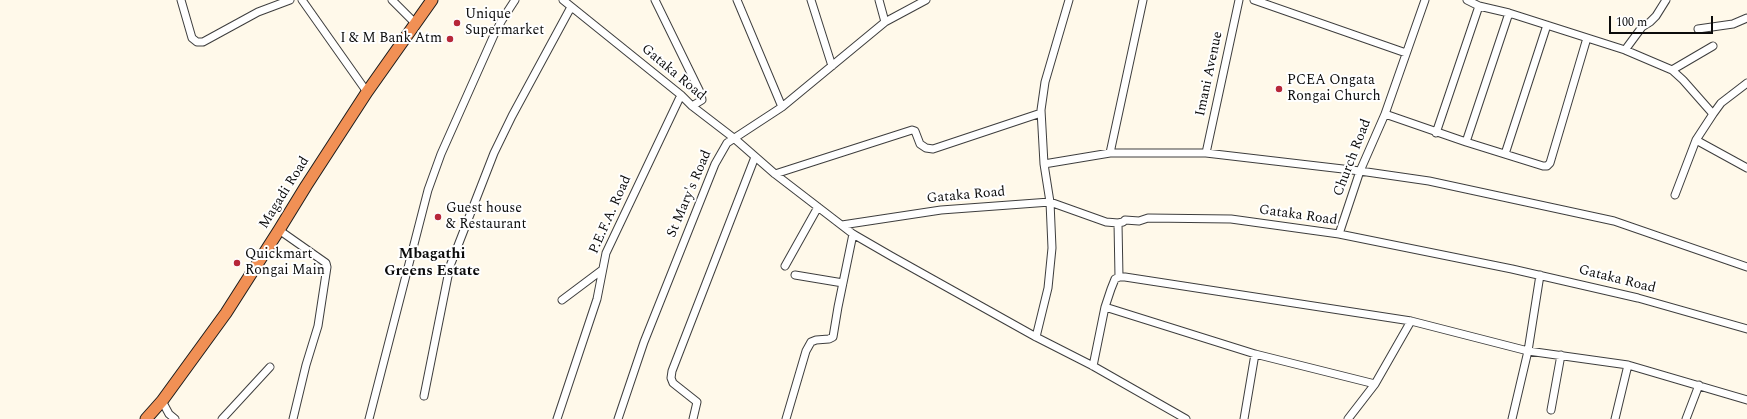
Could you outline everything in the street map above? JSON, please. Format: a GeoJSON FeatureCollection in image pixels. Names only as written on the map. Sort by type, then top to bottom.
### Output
{"type":"FeatureCollection","features":[{"type":"Feature","properties":{"kind":"highway","name":"Magadi Road"},"geometry":{"type":"LineString","coordinates":[[146,419],[162,400],[226,313],[367,92],[432,0]]}},
{"type":"Feature","properties":{"kind":"street"},"geometry":{"type":"LineString","coordinates":[[181,0],[192,38],[197,42],[203,42],[211,39],[276,2],[290,0]]}},
{"type":"Feature","properties":{"kind":"street"},"geometry":{"type":"LineString","coordinates":[[302,0],[367,92]]}},
{"type":"Feature","properties":{"kind":"street"},"geometry":{"type":"LineString","coordinates":[[392,0],[415,23]]}},
{"type":"Feature","properties":{"kind":"street"},"geometry":{"type":"LineString","coordinates":[[369,419],[428,190],[441,154],[494,35],[515,0]]}},
{"type":"Feature","properties":{"kind":"street","name":"Gataka Road"},"geometry":{"type":"LineString","coordinates":[[563,0],[681,95],[692,106],[735,139],[775,174],[853,234],[1186,419]]}},
{"type":"Feature","properties":{"kind":"street"},"geometry":{"type":"LineString","coordinates":[[655,0],[702,97],[702,100],[692,106]]}},
{"type":"Feature","properties":{"kind":"street"},"geometry":{"type":"LineString","coordinates":[[737,0],[782,107]]}},
{"type":"Feature","properties":{"kind":"street"},"geometry":{"type":"LineString","coordinates":[[811,0],[832,66]]}},
{"type":"Feature","properties":{"kind":"street"},"geometry":{"type":"LineString","coordinates":[[879,0],[885,22]]}},
{"type":"Feature","properties":{"kind":"street","name":"St Mary's Road"},"geometry":{"type":"LineString","coordinates":[[618,419],[644,342],[715,164],[727,143],[782,107],[885,22],[926,0]]}},
{"type":"Feature","properties":{"kind":"street"},"geometry":{"type":"LineString","coordinates":[[1036,337],[1049,280],[1052,248],[1050,202],[1044,164],[1040,113],[1045,82],[1069,0]]}},
{"type":"Feature","properties":{"kind":"street"},"geometry":{"type":"LineString","coordinates":[[1110,153],[1143,0]]}},
{"type":"Feature","properties":{"kind":"street","name":"Imani Avenue"},"geometry":{"type":"LineString","coordinates":[[1206,153],[1239,0]]}},
{"type":"Feature","properties":{"kind":"street"},"geometry":{"type":"LineString","coordinates":[[1254,0],[1406,53]]}},
{"type":"Feature","properties":{"kind":"street","name":"Church Road"},"geometry":{"type":"LineString","coordinates":[[1339,234],[1360,170],[1385,114],[1425,0]]}},
{"type":"Feature","properties":{"kind":"street"},"geometry":{"type":"LineString","coordinates":[[1467,0],[1479,6],[1509,13],[1625,50],[1672,70],[1683,80],[1713,114]]}},
{"type":"Feature","properties":{"kind":"street"},"geometry":{"type":"LineString","coordinates":[[1625,50],[1642,27],[1656,16],[1666,0]]}},
{"type":"Feature","properties":{"kind":"street"},"geometry":{"type":"LineString","coordinates":[[1436,133],[1479,6]]}},
{"type":"Feature","properties":{"kind":"street"},"geometry":{"type":"LineString","coordinates":[[424,396],[450,266],[494,152],[571,7]]}},
{"type":"Feature","properties":{"kind":"street"},"geometry":{"type":"LineString","coordinates":[[1466,142],[1509,13]]}},
{"type":"Feature","properties":{"kind":"street"},"geometry":{"type":"LineString","coordinates":[[1698,29],[1733,24],[1747,18]]}},
{"type":"Feature","properties":{"kind":"street"},"geometry":{"type":"LineString","coordinates":[[1505,154],[1547,25]]}},
{"type":"Feature","properties":{"kind":"street"},"geometry":{"type":"LineString","coordinates":[[1385,114],[1436,133],[1547,166],[1550,163],[1587,38]]}},
{"type":"Feature","properties":{"kind":"street"},"geometry":{"type":"LineString","coordinates":[[1672,70],[1713,46]]}},
{"type":"Feature","properties":{"kind":"street"},"geometry":{"type":"LineString","coordinates":[[1676,195],[1696,140],[1721,103],[1747,83]]}},
{"type":"Feature","properties":{"kind":"street","name":"P.E.F.A. Road"},"geometry":{"type":"LineString","coordinates":[[557,419],[597,300],[606,253],[681,95]]}},
{"type":"Feature","properties":{"kind":"street"},"geometry":{"type":"LineString","coordinates":[[775,174],[912,130],[915,131],[920,144],[926,148],[933,149],[1040,113]]}},
{"type":"Feature","properties":{"kind":"street"},"geometry":{"type":"LineString","coordinates":[[1696,140],[1746,166]]}},
{"type":"Feature","properties":{"kind":"street"},"geometry":{"type":"LineString","coordinates":[[1044,164],[1110,153],[1206,153],[1360,170],[1429,181],[1614,221],[1747,267]]}},
{"type":"Feature","properties":{"kind":"street"},"geometry":{"type":"LineString","coordinates":[[693,419],[698,402],[673,383],[671,378],[672,371],[755,157]]}},
{"type":"Feature","properties":{"kind":"street","name":"Gataka Road"},"geometry":{"type":"LineString","coordinates":[[842,225],[941,210],[1050,202],[1106,222],[1118,223],[1125,220],[1139,221],[1148,218],[1231,219],[1339,234],[1540,275],[1638,298],[1747,329]]}},
{"type":"Feature","properties":{"kind":"street"},"geometry":{"type":"LineString","coordinates":[[785,266],[818,207]]}},
{"type":"Feature","properties":{"kind":"street"},"geometry":{"type":"LineString","coordinates":[[1118,223],[1119,277]]}},
{"type":"Feature","properties":{"kind":"street"},"geometry":{"type":"LineString","coordinates":[[279,230],[326,263],[327,267],[318,326],[306,365],[293,419]]}},
{"type":"Feature","properties":{"kind":"street"},"geometry":{"type":"LineString","coordinates":[[786,419],[806,350],[811,342],[816,340],[829,340],[834,337],[853,234]]}},
{"type":"Feature","properties":{"kind":"street"},"geometry":{"type":"LineString","coordinates":[[562,300],[602,270]]}},
{"type":"Feature","properties":{"kind":"street"},"geometry":{"type":"LineString","coordinates":[[796,275],[843,283]]}},
{"type":"Feature","properties":{"kind":"street"},"geometry":{"type":"LineString","coordinates":[[1512,419],[1528,351],[1540,275]]}},
{"type":"Feature","properties":{"kind":"street"},"geometry":{"type":"LineString","coordinates":[[1093,366],[1105,307],[1115,279],[1119,277],[1170,283],[1411,322],[1528,351],[1628,365],[1747,400]]}},
{"type":"Feature","properties":{"kind":"street"},"geometry":{"type":"LineString","coordinates":[[1105,307],[1255,354],[1375,384]]}},
{"type":"Feature","properties":{"kind":"street"},"geometry":{"type":"LineString","coordinates":[[1348,419],[1375,384],[1411,322]]}},
{"type":"Feature","properties":{"kind":"street"},"geometry":{"type":"LineString","coordinates":[[1244,419],[1255,354]]}},
{"type":"Feature","properties":{"kind":"street"},"geometry":{"type":"LineString","coordinates":[[1551,410],[1561,355]]}},
{"type":"Feature","properties":{"kind":"street"},"geometry":{"type":"LineString","coordinates":[[1615,419],[1628,365]]}},
{"type":"Feature","properties":{"kind":"street"},"geometry":{"type":"LineString","coordinates":[[222,419],[270,367]]}},
{"type":"Feature","properties":{"kind":"street"},"geometry":{"type":"LineString","coordinates":[[1686,419],[1699,385]]}},
{"type":"Feature","properties":{"kind":"street"},"geometry":{"type":"LineString","coordinates":[[162,400],[169,414],[175,419]]}},
{"type":"Feature","properties":{"kind":"place","name":"Unique Supermarket"},"geometry":{"type":"Point","coordinates":[457,23]}},
{"type":"Feature","properties":{"kind":"place","name":"I & M Bank Atm"},"geometry":{"type":"Point","coordinates":[450,39]}},
{"type":"Feature","properties":{"kind":"place","name":"PCEA Ongata Rongai Church"},"geometry":{"type":"Point","coordinates":[1279,89]}},
{"type":"Feature","properties":{"kind":"place","name":"Guest house & Restaurant"},"geometry":{"type":"Point","coordinates":[438,217]}},
{"type":"Feature","properties":{"kind":"place","name":"Quickmart Rongai Main"},"geometry":{"type":"Point","coordinates":[237,263]}},
{"type":"Feature","properties":{"kind":"district","name":"Mbagathi Greens Estate"},"geometry":{"type":"Point","coordinates":[432,264]}}]}
